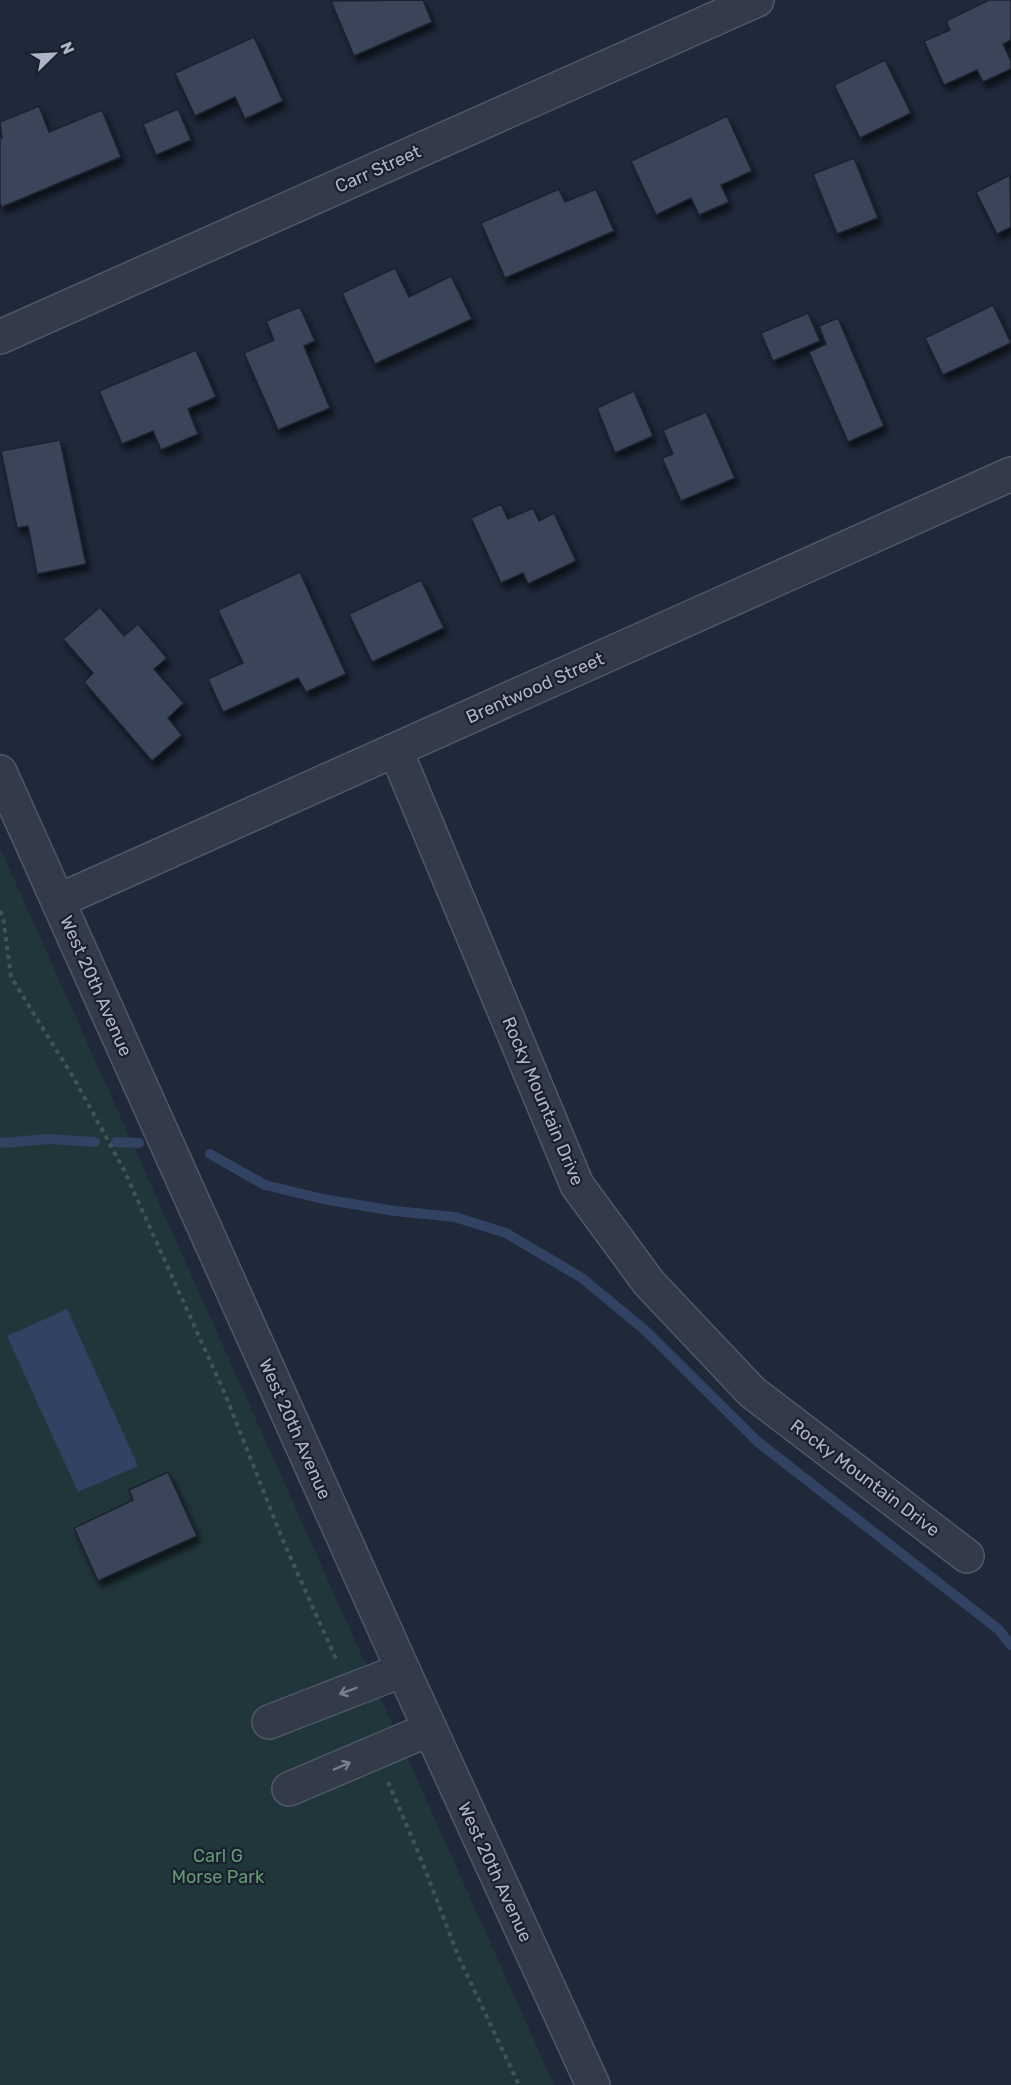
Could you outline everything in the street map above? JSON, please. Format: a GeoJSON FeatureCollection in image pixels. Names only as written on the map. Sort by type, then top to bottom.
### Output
{"type":"FeatureCollection","features":[{"type":"Feature","properties":{"kind":"street","name":"Carr Street"},"geometry":{"type":"LineString","coordinates":[[0,337],[757,0]]}},
{"type":"Feature","properties":{"kind":"street","name":"Brentwood Street"},"geometry":{"type":"LineString","coordinates":[[58,901],[1011,474]]}},
{"type":"Feature","properties":{"kind":"street","name":"Rocky Mountain Drive"},"geometry":{"type":"LineString","coordinates":[[396,751],[577,1185],[649,1283],[752,1392],[967,1556]]}},
{"type":"Feature","properties":{"kind":"street","name":"West 20th Avenue"},"geometry":{"type":"LineString","coordinates":[[0,772],[403,1670],[593,2085]]}},
{"type":"Feature","properties":{"kind":"street"},"geometry":{"type":"LineString","coordinates":[[269,1722],[403,1670]]}},
{"type":"Feature","properties":{"kind":"street"},"geometry":{"type":"LineString","coordinates":[[289,1789],[430,1729]]}},
{"type":"Feature","properties":{"kind":"path"},"geometry":{"type":"LineString","coordinates":[[0,911],[3,916],[11,977],[75,1080],[124,1170],[225,1394],[284,1544],[350,1691]]}},
{"type":"Feature","properties":{"kind":"path"},"geometry":{"type":"LineString","coordinates":[[376,1752],[459,1958],[519,2085]]}},
{"type":"Feature","properties":{"kind":"green space","name":"Carl G Morse Park"},"geometry":{"type":"Polygon","coordinates":[[[0,848],[554,2085],[0,2085],[0,848]]]}},
{"type":"Feature","properties":{"kind":"water"},"geometry":{"type":"Polygon","coordinates":[[[67,1309],[138,1466],[78,1492],[7,1336],[67,1309]]]}},
{"type":"Feature","properties":{"kind":"building"},"geometry":{"type":"Polygon","coordinates":[[[423,0],[432,22],[354,56],[331,1],[423,0]]]}},
{"type":"Feature","properties":{"kind":"building"},"geometry":{"type":"Polygon","coordinates":[[[989,0],[1011,0],[1011,40],[1003,44],[1011,61],[1011,69],[983,82],[977,70],[944,85],[924,41],[950,30],[946,21],[989,0]]]}},
{"type":"Feature","properties":{"kind":"building"},"geometry":{"type":"Polygon","coordinates":[[[254,37],[283,101],[245,119],[235,97],[195,116],[175,73],[254,37]]]}},
{"type":"Feature","properties":{"kind":"building"},"geometry":{"type":"Polygon","coordinates":[[[885,60],[911,113],[860,138],[834,85],[885,60]]]}},
{"type":"Feature","properties":{"kind":"building"},"geometry":{"type":"Polygon","coordinates":[[[39,106],[49,132],[102,110],[121,157],[2,207],[0,203],[0,139],[2,138],[0,122],[39,106]]]}},
{"type":"Feature","properties":{"kind":"building"},"geometry":{"type":"Polygon","coordinates":[[[178,109],[191,140],[156,155],[143,124],[178,109]]]}},
{"type":"Feature","properties":{"kind":"building"},"geometry":{"type":"Polygon","coordinates":[[[727,116],[752,171],[721,185],[729,202],[699,215],[691,198],[656,215],[631,161],[727,116]]]}},
{"type":"Feature","properties":{"kind":"building"},"geometry":{"type":"Polygon","coordinates":[[[854,158],[878,218],[837,234],[813,174],[854,158]]]}},
{"type":"Feature","properties":{"kind":"building"},"geometry":{"type":"Polygon","coordinates":[[[1010,175],[1011,227],[997,234],[976,192],[1010,175]]]}},
{"type":"Feature","properties":{"kind":"building"},"geometry":{"type":"Polygon","coordinates":[[[559,189],[565,202],[596,189],[614,231],[505,278],[481,223],[559,189]]]}},
{"type":"Feature","properties":{"kind":"building"},"geometry":{"type":"Polygon","coordinates":[[[395,268],[409,297],[451,276],[472,319],[375,364],[342,293],[395,268]]]}},
{"type":"Feature","properties":{"kind":"building"},"geometry":{"type":"Polygon","coordinates":[[[993,305],[1011,343],[943,375],[925,338],[993,305]]]}},
{"type":"Feature","properties":{"kind":"building"},"geometry":{"type":"Polygon","coordinates":[[[300,307],[315,341],[304,346],[330,408],[278,430],[244,353],[274,340],[266,321],[300,307]]]}},
{"type":"Feature","properties":{"kind":"building"},"geometry":{"type":"Polygon","coordinates":[[[808,313],[820,341],[773,361],[761,333],[808,313]]]}},
{"type":"Feature","properties":{"kind":"building"},"geometry":{"type":"Polygon","coordinates":[[[838,318],[884,426],[848,442],[809,352],[826,344],[819,326],[838,318]]]}},
{"type":"Feature","properties":{"kind":"building"},"geometry":{"type":"Polygon","coordinates":[[[196,350],[216,397],[188,409],[198,434],[161,450],[153,431],[122,444],[99,391],[196,350]]]}},
{"type":"Feature","properties":{"kind":"building"},"geometry":{"type":"Polygon","coordinates":[[[634,391],[653,436],[615,453],[597,408],[634,391]]]}},
{"type":"Feature","properties":{"kind":"building"},"geometry":{"type":"Polygon","coordinates":[[[706,412],[735,478],[681,501],[662,458],[673,454],[663,430],[706,412]]]}},
{"type":"Feature","properties":{"kind":"building"},"geometry":{"type":"Polygon","coordinates":[[[60,440],[86,564],[37,574],[28,526],[17,528],[1,451],[60,440]]]}},
{"type":"Feature","properties":{"kind":"building"},"geometry":{"type":"Polygon","coordinates":[[[501,504],[508,519],[533,508],[539,521],[554,513],[576,561],[528,584],[523,573],[501,583],[471,518],[501,504]]]}},
{"type":"Feature","properties":{"kind":"building"},"geometry":{"type":"Polygon","coordinates":[[[300,572],[346,674],[306,692],[298,678],[223,712],[208,679],[243,663],[218,610],[300,572]]]}},
{"type":"Feature","properties":{"kind":"building"},"geometry":{"type":"Polygon","coordinates":[[[421,580],[444,628],[372,662],[349,614],[421,580]]]}},
{"type":"Feature","properties":{"kind":"building"},"geometry":{"type":"Polygon","coordinates":[[[100,607],[124,636],[138,624],[167,658],[154,669],[184,703],[168,718],[182,735],[152,761],[84,682],[93,673],[63,639],[100,607]]]}},
{"type":"Feature","properties":{"kind":"building"},"geometry":{"type":"Polygon","coordinates":[[[168,1472],[197,1536],[98,1581],[74,1528],[133,1500],[129,1490],[168,1472]]]}},
{"type":"Feature","properties":{"kind":"waterway"},"geometry":{"type":"LineString","coordinates":[[0,1143],[49,1139],[95,1142]]}},
{"type":"Feature","properties":{"kind":"waterway"},"geometry":{"type":"LineString","coordinates":[[116,1142],[139,1143]]}},
{"type":"Feature","properties":{"kind":"waterway"},"geometry":{"type":"LineString","coordinates":[[210,1154],[265,1185],[323,1199],[395,1211],[455,1217],[506,1233],[582,1278],[647,1332],[758,1442],[998,1629],[1011,1645]]}}]}
